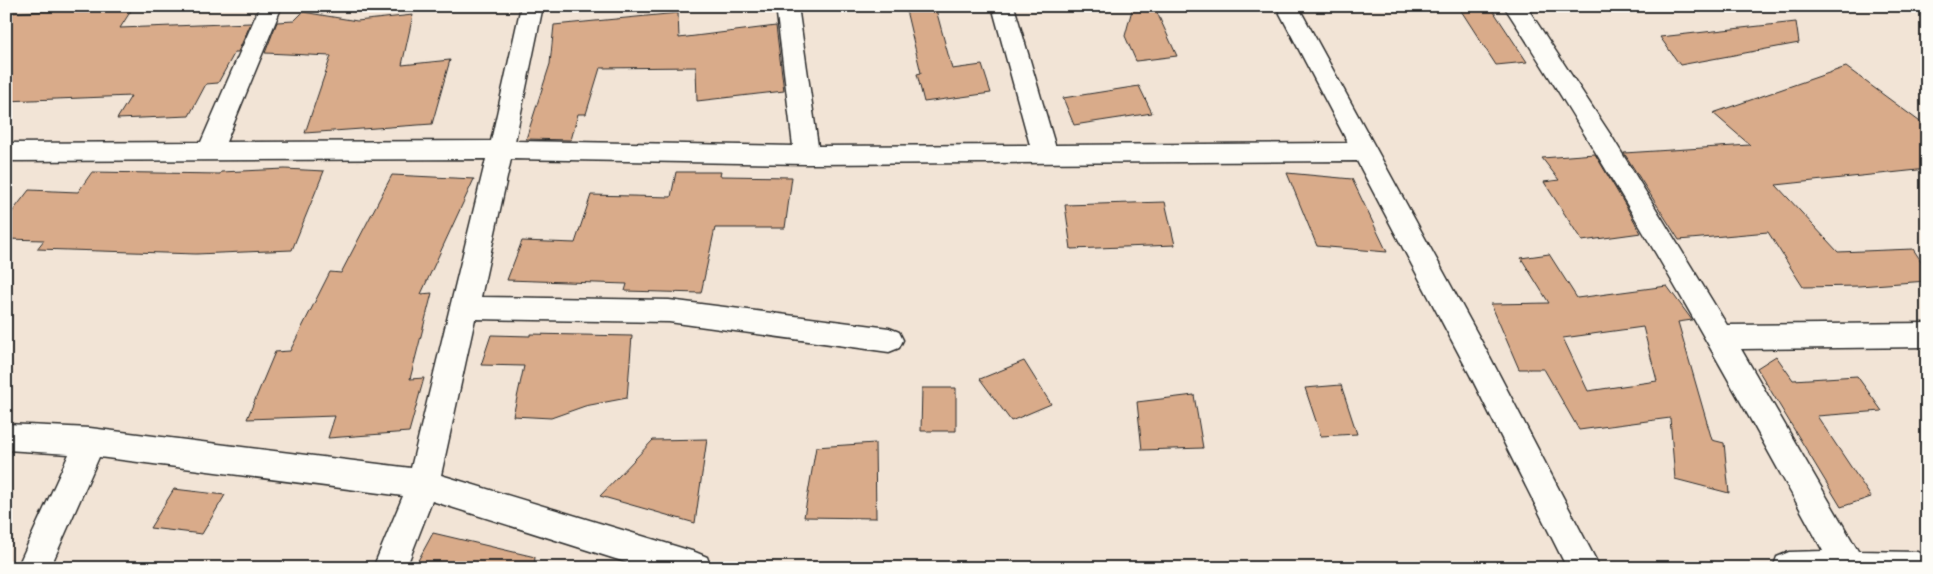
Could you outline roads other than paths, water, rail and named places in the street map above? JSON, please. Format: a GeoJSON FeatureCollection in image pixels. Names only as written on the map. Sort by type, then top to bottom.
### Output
{"type":"FeatureCollection","features":[{"type":"Feature","properties":{"kind":"street"},"geometry":{"type":"LineString","coordinates":[[210,150],[271,6]]}},
{"type":"Feature","properties":{"kind":"street"},"geometry":{"type":"LineString","coordinates":[[389,568],[423,484],[465,308],[532,6]]}},
{"type":"Feature","properties":{"kind":"street"},"geometry":{"type":"LineString","coordinates":[[787,6],[807,155]]}},
{"type":"Feature","properties":{"kind":"street"},"geometry":{"type":"LineString","coordinates":[[1003,6],[1045,153]]}},
{"type":"Feature","properties":{"kind":"street"},"geometry":{"type":"LineString","coordinates":[[1287,6],[1366,152],[1584,568]]}},
{"type":"Feature","properties":{"kind":"street"},"geometry":{"type":"LineString","coordinates":[[1515,6],[1569,86],[1720,337],[1849,566]]}},
{"type":"Feature","properties":{"kind":"street"},"geometry":{"type":"LineString","coordinates":[[6,152],[501,150],[807,155],[1366,152]]}},
{"type":"Feature","properties":{"kind":"street"},"geometry":{"type":"LineString","coordinates":[[465,308],[668,311],[889,340]]}},
{"type":"Feature","properties":{"kind":"street"},"geometry":{"type":"LineString","coordinates":[[1720,337],[1927,335]]}},
{"type":"Feature","properties":{"kind":"street"},"geometry":{"type":"LineString","coordinates":[[6,436],[90,442],[423,484],[695,568]]}},
{"type":"Feature","properties":{"kind":"street"},"geometry":{"type":"LineString","coordinates":[[33,568],[90,442]]}},
{"type":"Feature","properties":{"kind":"street"},"geometry":{"type":"LineString","coordinates":[[1790,568],[1849,566],[1917,568]]}}]}
